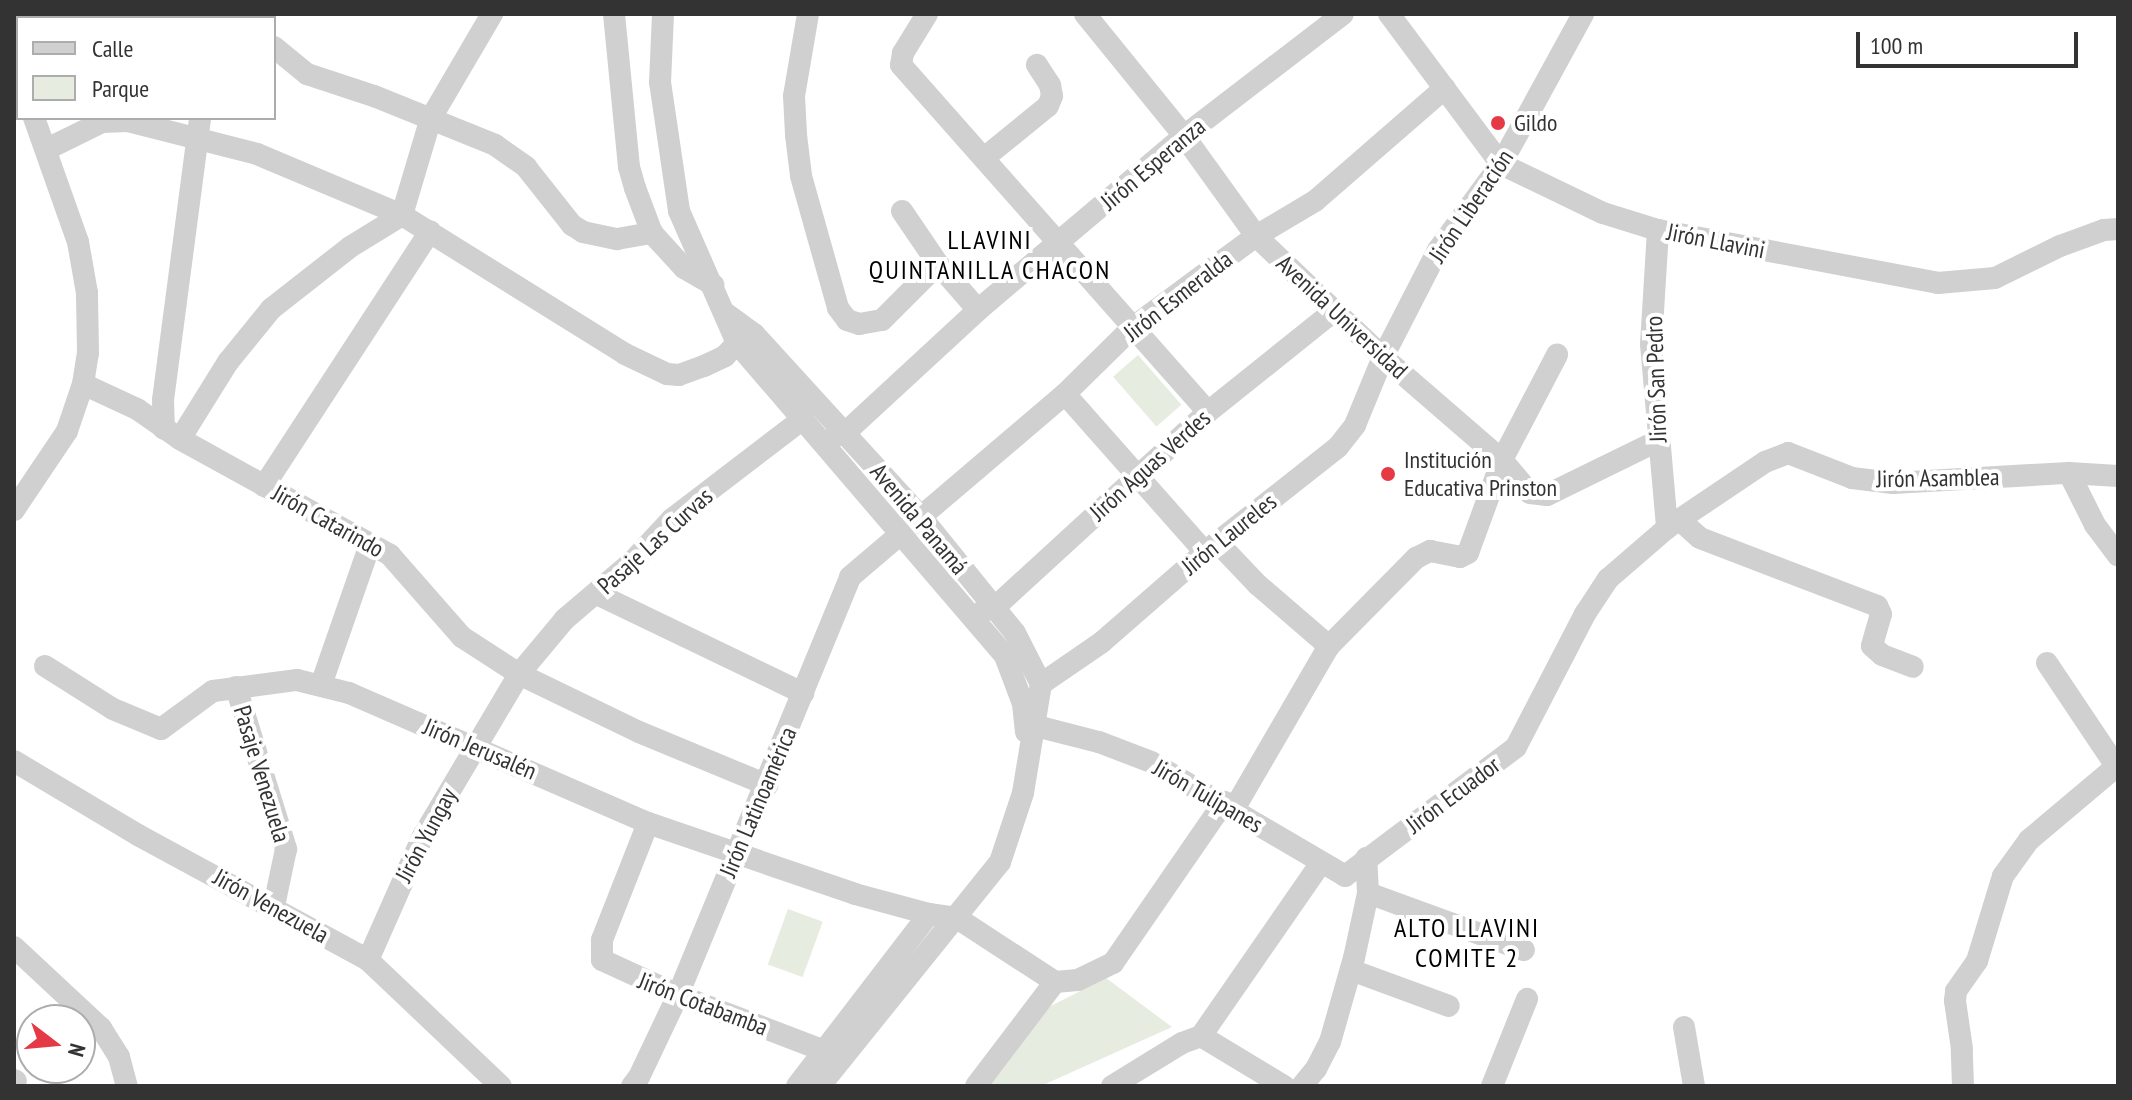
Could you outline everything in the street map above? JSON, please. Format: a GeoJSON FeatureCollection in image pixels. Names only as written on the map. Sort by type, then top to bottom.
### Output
{"type":"FeatureCollection","features":[{"type":"Feature","properties":{"kind":"street"},"geometry":{"type":"LineString","coordinates":[[172,434],[271,309],[350,247],[402,215],[431,118],[492,14]]}},
{"type":"Feature","properties":{"kind":"street"},"geometry":{"type":"LineString","coordinates":[[614,14],[629,167],[652,233],[684,268],[713,285]]}},
{"type":"Feature","properties":{"kind":"street","name":"Avenida Panamá"},"geometry":{"type":"LineString","coordinates":[[663,14],[660,82],[679,211],[737,343],[1005,656],[1023,704],[1030,760]]}},
{"type":"Feature","properties":{"kind":"street"},"geometry":{"type":"LineString","coordinates":[[808,14],[794,96],[796,135],[801,176],[838,308],[847,320],[859,324],[882,320],[938,264]]}},
{"type":"Feature","properties":{"kind":"street"},"geometry":{"type":"LineString","coordinates":[[927,14],[903,53],[901,65],[1208,412]]}},
{"type":"Feature","properties":{"kind":"street","name":"Avenida Universidad"},"geometry":{"type":"LineString","coordinates":[[1085,14],[1184,136],[1256,236],[1333,312],[1502,460],[1530,493],[1547,495],[1657,441]]}},
{"type":"Feature","properties":{"kind":"street","name":"Jirón Esperanza"},"geometry":{"type":"LineString","coordinates":[[822,441],[846,432],[978,310],[1184,136],[1343,14]]}},
{"type":"Feature","properties":{"kind":"street","name":"Jirón Llavini"},"geometry":{"type":"LineString","coordinates":[[1389,14],[1501,164],[1603,213],[1658,230],[1938,283],[1995,278],[2060,246],[2104,230],[2118,229]]}},
{"type":"Feature","properties":{"kind":"street","name":"Jirón Liberación"},"geometry":{"type":"LineString","coordinates":[[1383,357],[1438,250],[1501,164],[1583,14]]}},
{"type":"Feature","properties":{"kind":"street"},"geometry":{"type":"LineString","coordinates":[[276,49],[307,74],[431,118],[495,145],[526,167],[572,225],[583,232],[617,239],[652,233]]}},
{"type":"Feature","properties":{"kind":"street"},"geometry":{"type":"LineString","coordinates":[[984,158],[1048,106],[1052,96],[1050,85],[1037,65]]}},
{"type":"Feature","properties":{"kind":"street","name":"Jirón Esmeralda"},"geometry":{"type":"LineString","coordinates":[[901,531],[1065,394],[1133,327],[1256,236],[1315,201],[1445,88]]}},
{"type":"Feature","properties":{"kind":"street"},"geometry":{"type":"LineString","coordinates":[[14,510],[60,445],[83,384],[89,330],[87,293],[78,242],[35,120]]}},
{"type":"Feature","properties":{"kind":"street"},"geometry":{"type":"LineString","coordinates":[[47,149],[102,122],[197,128],[402,215],[625,354],[667,374],[679,375],[704,366],[725,356],[737,343]]}},
{"type":"Feature","properties":{"kind":"street"},"geometry":{"type":"LineString","coordinates":[[172,434],[163,400],[188,224],[197,128]]}},
{"type":"Feature","properties":{"kind":"street"},"geometry":{"type":"LineString","coordinates":[[902,211],[938,264],[978,310]]}},
{"type":"Feature","properties":{"kind":"street","name":"Jirón San Pedro"},"geometry":{"type":"LineString","coordinates":[[1658,230],[1651,344],[1657,441],[1674,524]]}},
{"type":"Feature","properties":{"kind":"street"},"geometry":{"type":"LineString","coordinates":[[264,486],[430,231]]}},
{"type":"Feature","properties":{"kind":"street","name":"Jirón Aguas Verdes"},"geometry":{"type":"LineString","coordinates":[[968,615],[994,608],[1208,412],[1333,312]]}},
{"type":"Feature","properties":{"kind":"street","name":"Avenida Panamá"},"geometry":{"type":"LineString","coordinates":[[725,313],[754,334],[921,517],[1015,633],[1041,684],[1030,760],[1000,862],[820,1086]]}},
{"type":"Feature","properties":{"kind":"street"},"geometry":{"type":"LineString","coordinates":[[797,1086],[929,914],[957,918],[1055,982],[1078,980],[1113,963],[1229,806],[1329,646],[1416,558],[1430,551],[1460,557],[1468,553],[1502,460],[1557,355]]}},
{"type":"Feature","properties":{"kind":"street","name":"Jirón Laureles"},"geometry":{"type":"LineString","coordinates":[[1041,684],[1102,642],[1211,547],[1338,447],[1355,425],[1383,357]]}},
{"type":"Feature","properties":{"kind":"street","name":"Jirón Catarindo"},"geometry":{"type":"LineString","coordinates":[[83,384],[137,409],[172,434],[370,544],[404,568],[462,637],[519,674],[639,732],[767,785]]}},
{"type":"Feature","properties":{"kind":"street"},"geometry":{"type":"LineString","coordinates":[[1065,394],[1135,476],[1211,547],[1329,646]]}},
{"type":"Feature","properties":{"kind":"street","name":"Pasaje Las Curvas"},"geometry":{"type":"LineString","coordinates":[[519,674],[565,619],[597,594],[672,519],[803,419]]}},
{"type":"Feature","properties":{"kind":"street","name":"Jirón Asamblea"},"geometry":{"type":"LineString","coordinates":[[1765,462],[1788,453],[1852,478],[1893,483],[2069,473],[2118,476]]}},
{"type":"Feature","properties":{"kind":"street","name":"Jirón Ecuador"},"geometry":{"type":"LineString","coordinates":[[1366,858],[1516,747],[1585,614],[1608,579],[1674,524],[1765,462]]}},
{"type":"Feature","properties":{"kind":"street"},"geometry":{"type":"LineString","coordinates":[[2069,473],[2095,525],[2118,555]]}},
{"type":"Feature","properties":{"kind":"street"},"geometry":{"type":"LineString","coordinates":[[1674,524],[1700,538],[1877,606],[1881,614],[1872,646],[1882,655],[1913,667]]}},
{"type":"Feature","properties":{"kind":"street","name":"Jirón Latinoamérica"},"geometry":{"type":"LineString","coordinates":[[640,1083],[736,851],[767,785],[850,577],[901,531]]}},
{"type":"Feature","properties":{"kind":"street"},"geometry":{"type":"LineString","coordinates":[[321,685],[370,544]]}},
{"type":"Feature","properties":{"kind":"street"},"geometry":{"type":"LineString","coordinates":[[597,594],[803,693]]}},
{"type":"Feature","properties":{"kind":"street"},"geometry":{"type":"LineString","coordinates":[[1963,1086],[1956,991],[1977,961],[2003,876],[2029,840],[2118,766],[2047,663]]}},
{"type":"Feature","properties":{"kind":"street","name":"Jirón Jerusalén"},"geometry":{"type":"LineString","coordinates":[[45,666],[113,709],[144,725],[161,729],[213,691],[278,679],[321,685],[349,693],[476,745],[648,823],[855,894],[929,914]]}},
{"type":"Feature","properties":{"kind":"street","name":"Jirón Yungay"},"geometry":{"type":"LineString","coordinates":[[368,960],[423,836],[519,674]]}},
{"type":"Feature","properties":{"kind":"street","name":"Pasaje Venezuela"},"geometry":{"type":"LineString","coordinates":[[236,687],[286,849],[274,906]]}},
{"type":"Feature","properties":{"kind":"street","name":"Jirón Tulipanes"},"geometry":{"type":"LineString","coordinates":[[1036,726],[1099,742],[1151,762],[1345,876],[1366,858]]}},
{"type":"Feature","properties":{"kind":"street","name":"Jirón Venezuela"},"geometry":{"type":"LineString","coordinates":[[14,761],[138,835],[274,906],[368,960],[489,1082]]}},
{"type":"Feature","properties":{"kind":"street","name":"Jirón Cotabamba"},"geometry":{"type":"LineString","coordinates":[[648,823],[602,940],[602,960],[678,995],[825,1051]]}},
{"type":"Feature","properties":{"kind":"street"},"geometry":{"type":"LineString","coordinates":[[1302,1086],[1330,1042],[1351,970],[1368,893],[1366,858]]}},
{"type":"Feature","properties":{"kind":"street"},"geometry":{"type":"LineString","coordinates":[[1112,1086],[1182,1043],[1201,1036],[1320,864]]}},
{"type":"Feature","properties":{"kind":"street"},"geometry":{"type":"LineString","coordinates":[[1368,893],[1524,950]]}},
{"type":"Feature","properties":{"kind":"street"},"geometry":{"type":"LineString","coordinates":[[17,958],[101,1028],[119,1057],[127,1086]]}},
{"type":"Feature","properties":{"kind":"street"},"geometry":{"type":"LineString","coordinates":[[1351,970],[1449,1006]]}},
{"type":"Feature","properties":{"kind":"street"},"geometry":{"type":"LineString","coordinates":[[976,1086],[1055,982]]}},
{"type":"Feature","properties":{"kind":"street"},"geometry":{"type":"LineString","coordinates":[[1492,1086],[1527,999]]}},
{"type":"Feature","properties":{"kind":"street"},"geometry":{"type":"LineString","coordinates":[[1684,1027],[1694,1086]]}},
{"type":"Feature","properties":{"kind":"street"},"geometry":{"type":"LineString","coordinates":[[1201,1036],[1284,1086]]}},
{"type":"Feature","properties":{"kind":"green space"},"geometry":{"type":"Polygon","coordinates":[[[1138,355],[1181,405],[1156,426],[1113,377],[1138,355]]]}},
{"type":"Feature","properties":{"kind":"green space"},"geometry":{"type":"Polygon","coordinates":[[[788,909],[823,922],[803,977],[768,964],[788,909]]]}},
{"type":"Feature","properties":{"kind":"green space"},"geometry":{"type":"Polygon","coordinates":[[[1106,978],[1172,1027],[1041,1086],[981,1086],[1039,1012],[1106,978]]]}},
{"type":"Feature","properties":{"kind":"place","name":"Gildo"},"geometry":{"type":"Point","coordinates":[1498,123]}},
{"type":"Feature","properties":{"kind":"place","name":"Institución Educativa Prinston"},"geometry":{"type":"Point","coordinates":[1388,474]}},
{"type":"Feature","properties":{"kind":"district","name":"LLAVINI QUINTANILLA CHACON"},"geometry":{"type":"Point","coordinates":[990,255]}},
{"type":"Feature","properties":{"kind":"district","name":"ALTO LLAVINI COMITE 2"},"geometry":{"type":"Point","coordinates":[1467,943]}}]}
